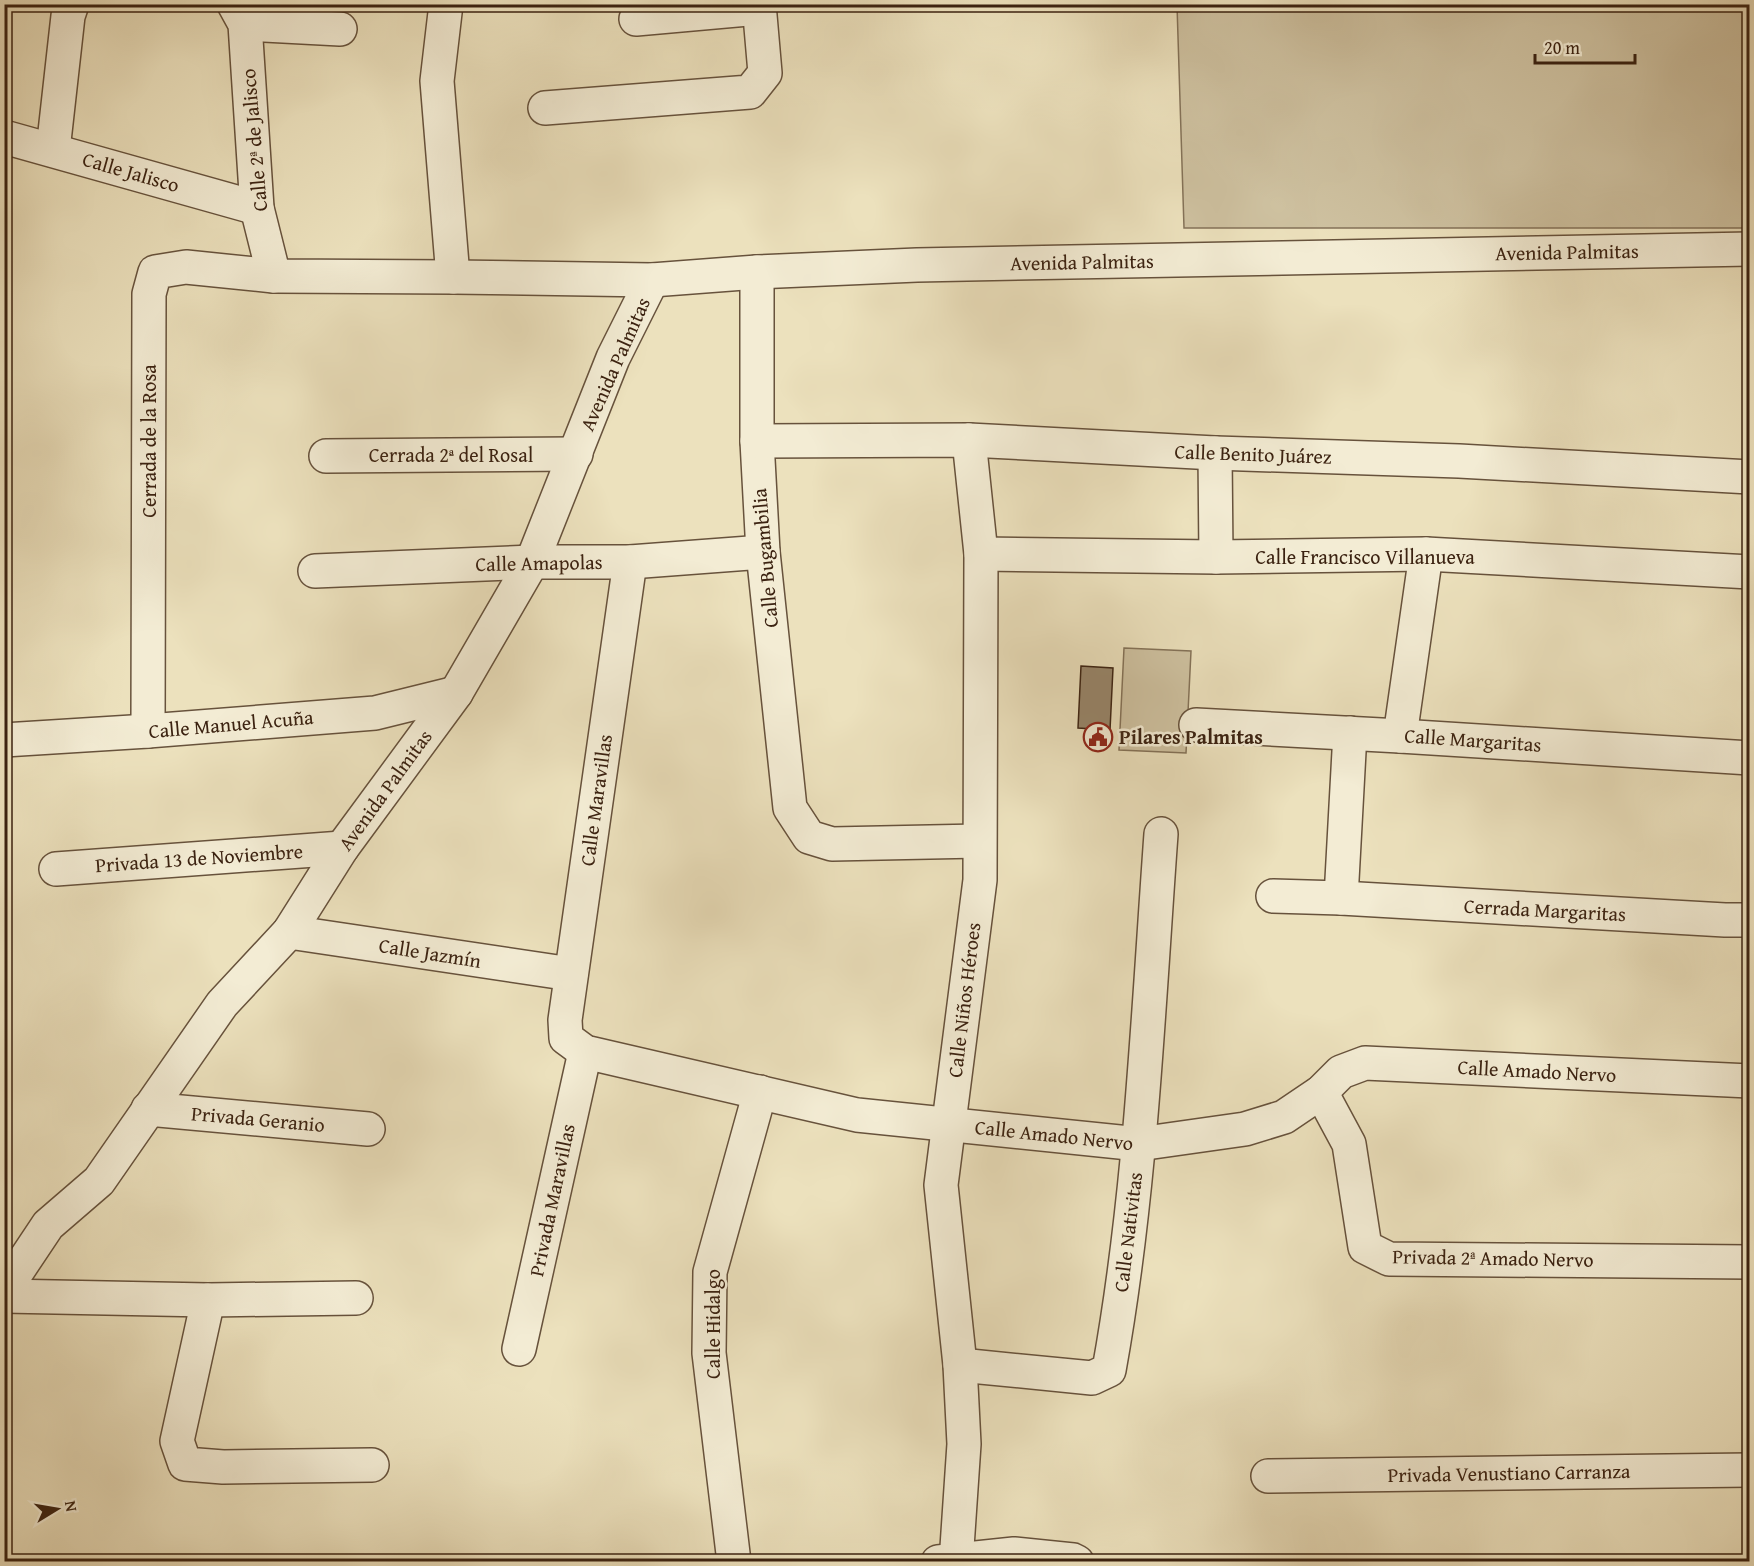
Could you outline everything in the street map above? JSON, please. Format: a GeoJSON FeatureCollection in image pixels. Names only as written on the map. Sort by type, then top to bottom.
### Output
{"type":"FeatureCollection","features":[{"type":"Feature","properties":{"kind":"street"},"geometry":{"type":"LineString","coordinates":[[53,150],[68,16],[72,4]]}},
{"type":"Feature","properties":{"kind":"street"},"geometry":{"type":"LineString","coordinates":[[446,4],[437,81],[453,276]]}},
{"type":"Feature","properties":{"kind":"street"},"geometry":{"type":"LineString","coordinates":[[545,108],[750,92],[765,73],[759,6],[636,19]]}},
{"type":"Feature","properties":{"kind":"street"},"geometry":{"type":"LineString","coordinates":[[240,14],[340,29]]}},
{"type":"Feature","properties":{"kind":"street","name":"Calle 2ª de Jalisco"},"geometry":{"type":"LineString","coordinates":[[240,14],[257,208],[274,276]]}},
{"type":"Feature","properties":{"kind":"street","name":"Calle Jalisco"},"geometry":{"type":"LineString","coordinates":[[4,137],[257,208]]}},
{"type":"Feature","properties":{"kind":"street","name":"Avenida Palmitas"},"geometry":{"type":"LineString","coordinates":[[4,1291],[48,1225],[99,1181],[222,1004],[289,932],[342,848],[456,693],[532,562],[613,358],[652,280],[757,272],[941,264],[1749,249]]}},
{"type":"Feature","properties":{"kind":"street","name":"Cerrada de la Rosa"},"geometry":{"type":"LineString","coordinates":[[148,731],[149,294],[154,272],[186,267],[274,276]]}},
{"type":"Feature","properties":{"kind":"street","name":"Calle Bugambilia"},"geometry":{"type":"LineString","coordinates":[[757,272],[757,441],[763,552],[790,808],[809,837],[832,844],[979,841]]}},
{"type":"Feature","properties":{"kind":"street"},"geometry":{"type":"LineString","coordinates":[[274,276],[453,276],[652,280]]}},
{"type":"Feature","properties":{"kind":"street","name":"Calle Benito Juárez"},"geometry":{"type":"LineString","coordinates":[[757,441],[969,440],[1215,453],[1459,461],[1749,477]]}},
{"type":"Feature","properties":{"kind":"street","name":"Calle Niños Héroes"},"geometry":{"type":"LineString","coordinates":[[950,1561],[963,1444],[960,1365],[940,1185],[980,880],[981,555],[969,440]]}},
{"type":"Feature","properties":{"kind":"street"},"geometry":{"type":"LineString","coordinates":[[1215,453],[1216,557]]}},
{"type":"Feature","properties":{"kind":"street","name":"Cerrada 2ª del Rosal"},"geometry":{"type":"LineString","coordinates":[[326,456],[576,454]]}},
{"type":"Feature","properties":{"kind":"street","name":"Calle Amapolas"},"geometry":{"type":"LineString","coordinates":[[315,571],[532,562],[630,562],[763,552]]}},
{"type":"Feature","properties":{"kind":"street"},"geometry":{"type":"LineString","coordinates":[[1400,736],[1426,554]]}},
{"type":"Feature","properties":{"kind":"street","name":"Calle Francisco Villanueva"},"geometry":{"type":"LineString","coordinates":[[981,555],[1216,557],[1426,554],[1749,572]]}},
{"type":"Feature","properties":{"kind":"street","name":"Calle Maravillas"},"geometry":{"type":"LineString","coordinates":[[575,1045],[565,1020],[630,562]]}},
{"type":"Feature","properties":{"kind":"street","name":"Calle Manuel Acuña"},"geometry":{"type":"LineString","coordinates":[[4,740],[148,731],[375,712],[456,693]]}},
{"type":"Feature","properties":{"kind":"street","name":"Calle Margaritas"},"geometry":{"type":"LineString","coordinates":[[1196,725],[1749,758]]}},
{"type":"Feature","properties":{"kind":"street"},"geometry":{"type":"LineString","coordinates":[[1341,898],[1350,734]]}},
{"type":"Feature","properties":{"kind":"street","name":"Calle Nativitas"},"geometry":{"type":"LineString","coordinates":[[960,1365],[1092,1378],[1109,1370],[1117,1326],[1139,1144],[1161,834]]}},
{"type":"Feature","properties":{"kind":"street","name":"Privada 13 de Noviembre"},"geometry":{"type":"LineString","coordinates":[[56,869],[342,848]]}},
{"type":"Feature","properties":{"kind":"street","name":"Cerrada Margaritas"},"geometry":{"type":"LineString","coordinates":[[1273,897],[1341,898],[1749,920]]}},
{"type":"Feature","properties":{"kind":"street","name":"Calle Jazmín"},"geometry":{"type":"LineString","coordinates":[[289,932],[571,974]]}},
{"type":"Feature","properties":{"kind":"street","name":"Calle Amado Nervo"},"geometry":{"type":"LineString","coordinates":[[575,1045],[857,1115],[1139,1144],[1245,1129],[1284,1117],[1321,1092],[1341,1072],[1365,1063],[1749,1081]]}},
{"type":"Feature","properties":{"kind":"street","name":"Privada Maravillas"},"geometry":{"type":"LineString","coordinates":[[519,1349],[575,1045]]}},
{"type":"Feature","properties":{"kind":"street","name":"Calle Hidalgo"},"geometry":{"type":"LineString","coordinates":[[734,1562],[709,1353],[710,1272],[760,1092]]}},
{"type":"Feature","properties":{"kind":"street","name":"Privada 2ª Amado Nervo"},"geometry":{"type":"LineString","coordinates":[[1321,1092],[1349,1144],[1365,1247],[1389,1259],[1749,1262]]}},
{"type":"Feature","properties":{"kind":"street","name":"Privada Geranio"},"geometry":{"type":"LineString","coordinates":[[148,1109],[368,1129]]}},
{"type":"Feature","properties":{"kind":"street"},"geometry":{"type":"LineString","coordinates":[[4,1296],[208,1300],[356,1298]]}},
{"type":"Feature","properties":{"kind":"street"},"geometry":{"type":"LineString","coordinates":[[208,1300],[177,1441],[184,1464],[223,1467],[372,1465]]}},
{"type":"Feature","properties":{"kind":"street","name":"Privada Venustiano Carranza"},"geometry":{"type":"LineString","coordinates":[[1268,1476],[1749,1470]]}},
{"type":"Feature","properties":{"kind":"street"},"geometry":{"type":"LineString","coordinates":[[950,1561],[1014,1554],[1077,1562]]}},
{"type":"Feature","properties":{"kind":"shaded area"},"geometry":{"type":"Polygon","coordinates":[[[1177,5],[1749,5],[1749,228],[1184,228],[1177,5]]]}},
{"type":"Feature","properties":{"kind":"shaded area"},"geometry":{"type":"Polygon","coordinates":[[[1124,648],[1191,651],[1186,753],[1119,750],[1124,648]]]}},
{"type":"Feature","properties":{"kind":"building"},"geometry":{"type":"Polygon","coordinates":[[[1081,666],[1113,668],[1110,730],[1078,728],[1081,666]]]}},
{"type":"Feature","properties":{"kind":"place","name":"Pilares Palmitas"},"geometry":{"type":"Point","coordinates":[1098,737]}}]}
